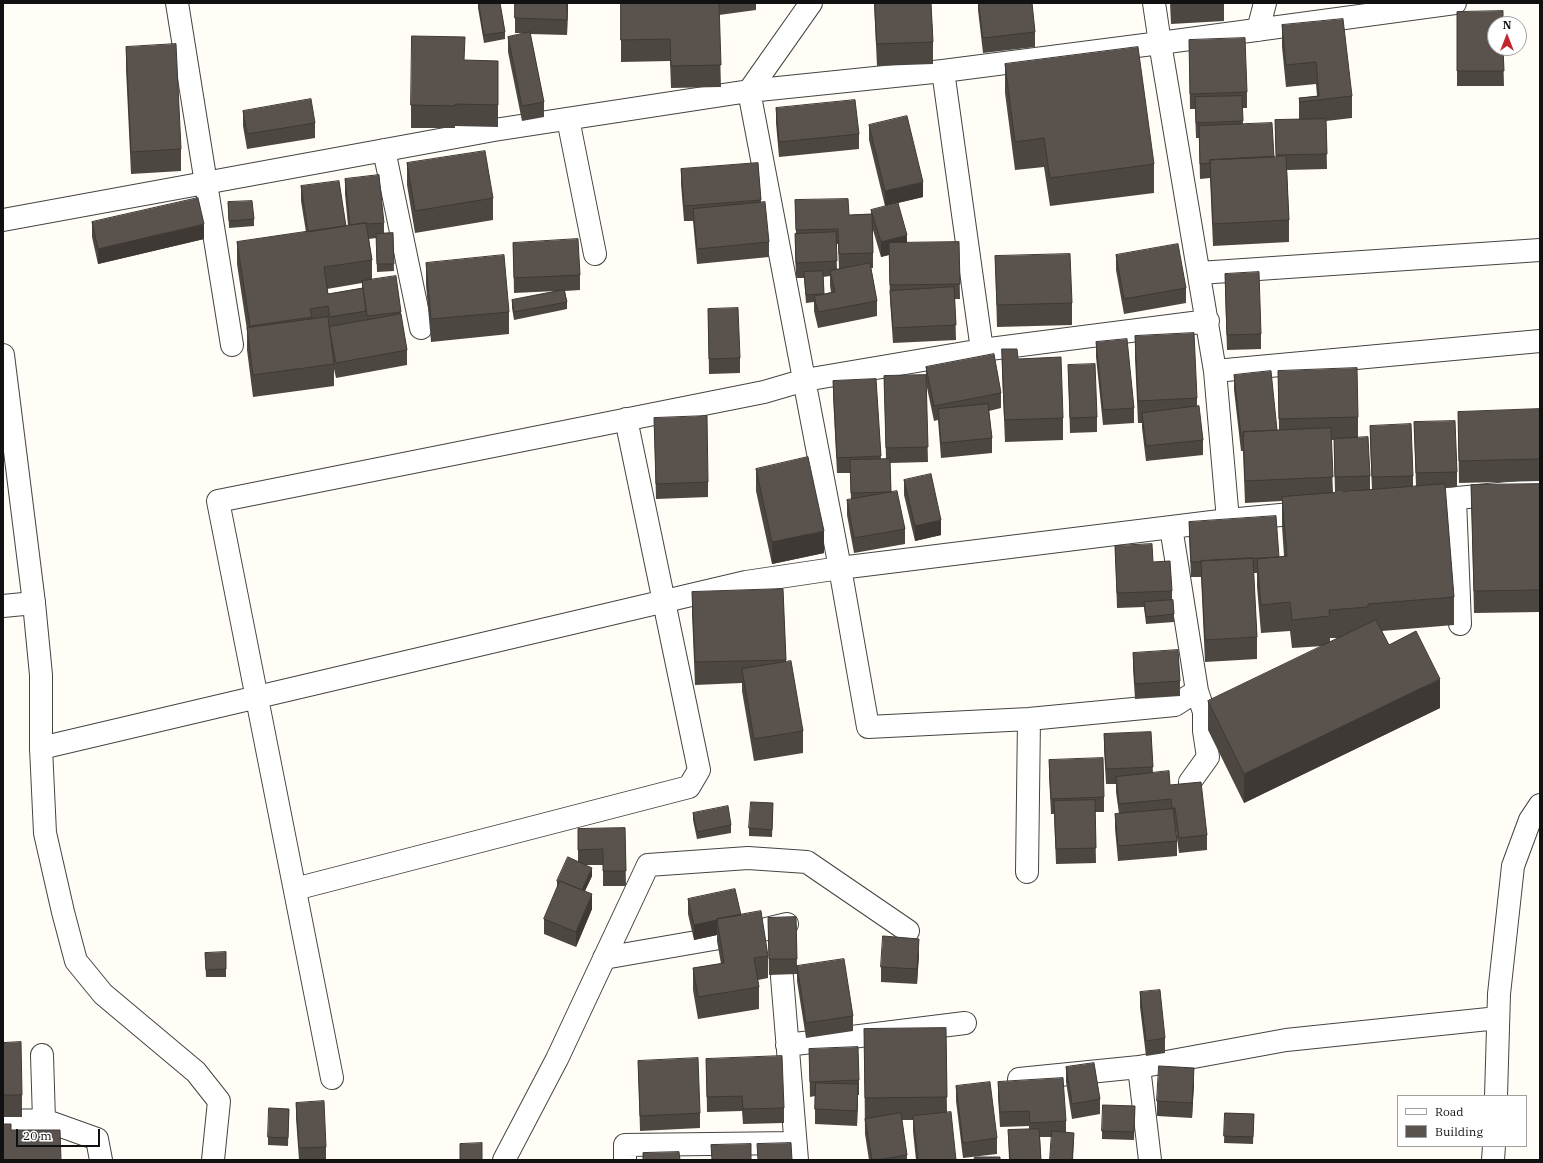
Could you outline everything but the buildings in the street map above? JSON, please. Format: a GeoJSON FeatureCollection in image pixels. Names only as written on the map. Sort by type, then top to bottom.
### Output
{"type":"FeatureCollection","features":[{"type":"Feature","properties":{"kind":"street"},"geometry":{"type":"LineString","coordinates":[[177,3],[232,345]]}},
{"type":"Feature","properties":{"kind":"street"},"geometry":{"type":"LineString","coordinates":[[811,3],[749,91],[805,380],[868,727],[1029,719],[1175,705],[1197,691]]}},
{"type":"Feature","properties":{"kind":"street"},"geometry":{"type":"LineString","coordinates":[[1154,3],[1208,322],[1215,371],[1228,520]]}},
{"type":"Feature","properties":{"kind":"street"},"geometry":{"type":"LineString","coordinates":[[1258,30],[1265,3]]}},
{"type":"Feature","properties":{"kind":"street"},"geometry":{"type":"LineString","coordinates":[[3,220],[494,130],[749,91],[943,71],[1455,3]]}},
{"type":"Feature","properties":{"kind":"street"},"geometry":{"type":"LineString","coordinates":[[943,71],[982,350]]}},
{"type":"Feature","properties":{"kind":"street"},"geometry":{"type":"LineString","coordinates":[[568,119],[595,254]]}},
{"type":"Feature","properties":{"kind":"street"},"geometry":{"type":"LineString","coordinates":[[384,150],[421,328]]}},
{"type":"Feature","properties":{"kind":"street"},"geometry":{"type":"LineString","coordinates":[[1199,273],[1540,250]]}},
{"type":"Feature","properties":{"kind":"street"},"geometry":{"type":"LineString","coordinates":[[332,1078],[218,501],[764,392],[805,380],[982,350],[1208,322]]}},
{"type":"Feature","properties":{"kind":"street"},"geometry":{"type":"LineString","coordinates":[[1215,371],[1540,341]]}},
{"type":"Feature","properties":{"kind":"street"},"geometry":{"type":"LineString","coordinates":[[3,355],[6,399],[34,603],[41,675],[41,748],[46,833],[63,912],[76,962],[103,994],[196,1072],[219,1101],[217,1158]]}},
{"type":"Feature","properties":{"kind":"street"},"geometry":{"type":"LineString","coordinates":[[295,889],[689,787],[699,770],[626,419]]}},
{"type":"Feature","properties":{"kind":"street"},"geometry":{"type":"LineString","coordinates":[[1393,504],[1540,490]]}},
{"type":"Feature","properties":{"kind":"street"},"geometry":{"type":"LineString","coordinates":[[1455,499],[1460,624]]}},
{"type":"Feature","properties":{"kind":"street"},"geometry":{"type":"LineString","coordinates":[[41,748],[746,582],[840,568],[1171,527],[1332,510]]}},
{"type":"Feature","properties":{"kind":"street"},"geometry":{"type":"LineString","coordinates":[[1171,527],[1197,691],[1204,712],[1204,731],[1208,757],[1190,782]]}},
{"type":"Feature","properties":{"kind":"street"},"geometry":{"type":"LineString","coordinates":[[3,606],[34,603]]}},
{"type":"Feature","properties":{"kind":"street"},"geometry":{"type":"LineString","coordinates":[[1028,872],[1029,719]]}},
{"type":"Feature","properties":{"kind":"street"},"geometry":{"type":"LineString","coordinates":[[1496,1095],[1499,994],[1513,866],[1530,820],[1540,805]]}},
{"type":"Feature","properties":{"kind":"street"},"geometry":{"type":"LineString","coordinates":[[504,1160],[557,1059],[648,865],[748,858],[807,862],[908,931]]}},
{"type":"Feature","properties":{"kind":"street"},"geometry":{"type":"LineString","coordinates":[[604,958],[754,932],[787,924]]}},
{"type":"Feature","properties":{"kind":"street"},"geometry":{"type":"LineString","coordinates":[[625,1160],[625,1145],[796,1152],[782,977]]}},
{"type":"Feature","properties":{"kind":"street"},"geometry":{"type":"LineString","coordinates":[[1019,1079],[1139,1067],[1286,1040],[1498,1018]]}},
{"type":"Feature","properties":{"kind":"street"},"geometry":{"type":"LineString","coordinates":[[787,1045],[965,1023]]}},
{"type":"Feature","properties":{"kind":"street"},"geometry":{"type":"LineString","coordinates":[[42,1055],[44,1120]]}},
{"type":"Feature","properties":{"kind":"street"},"geometry":{"type":"LineString","coordinates":[[1139,1067],[1150,1160]]}},
{"type":"Feature","properties":{"kind":"street"},"geometry":{"type":"LineString","coordinates":[[3,1121],[44,1120],[97,1139],[101,1160]]}},
{"type":"Feature","properties":{"kind":"street"},"geometry":{"type":"LineString","coordinates":[[1493,1160],[1494,1147]]}}]}
